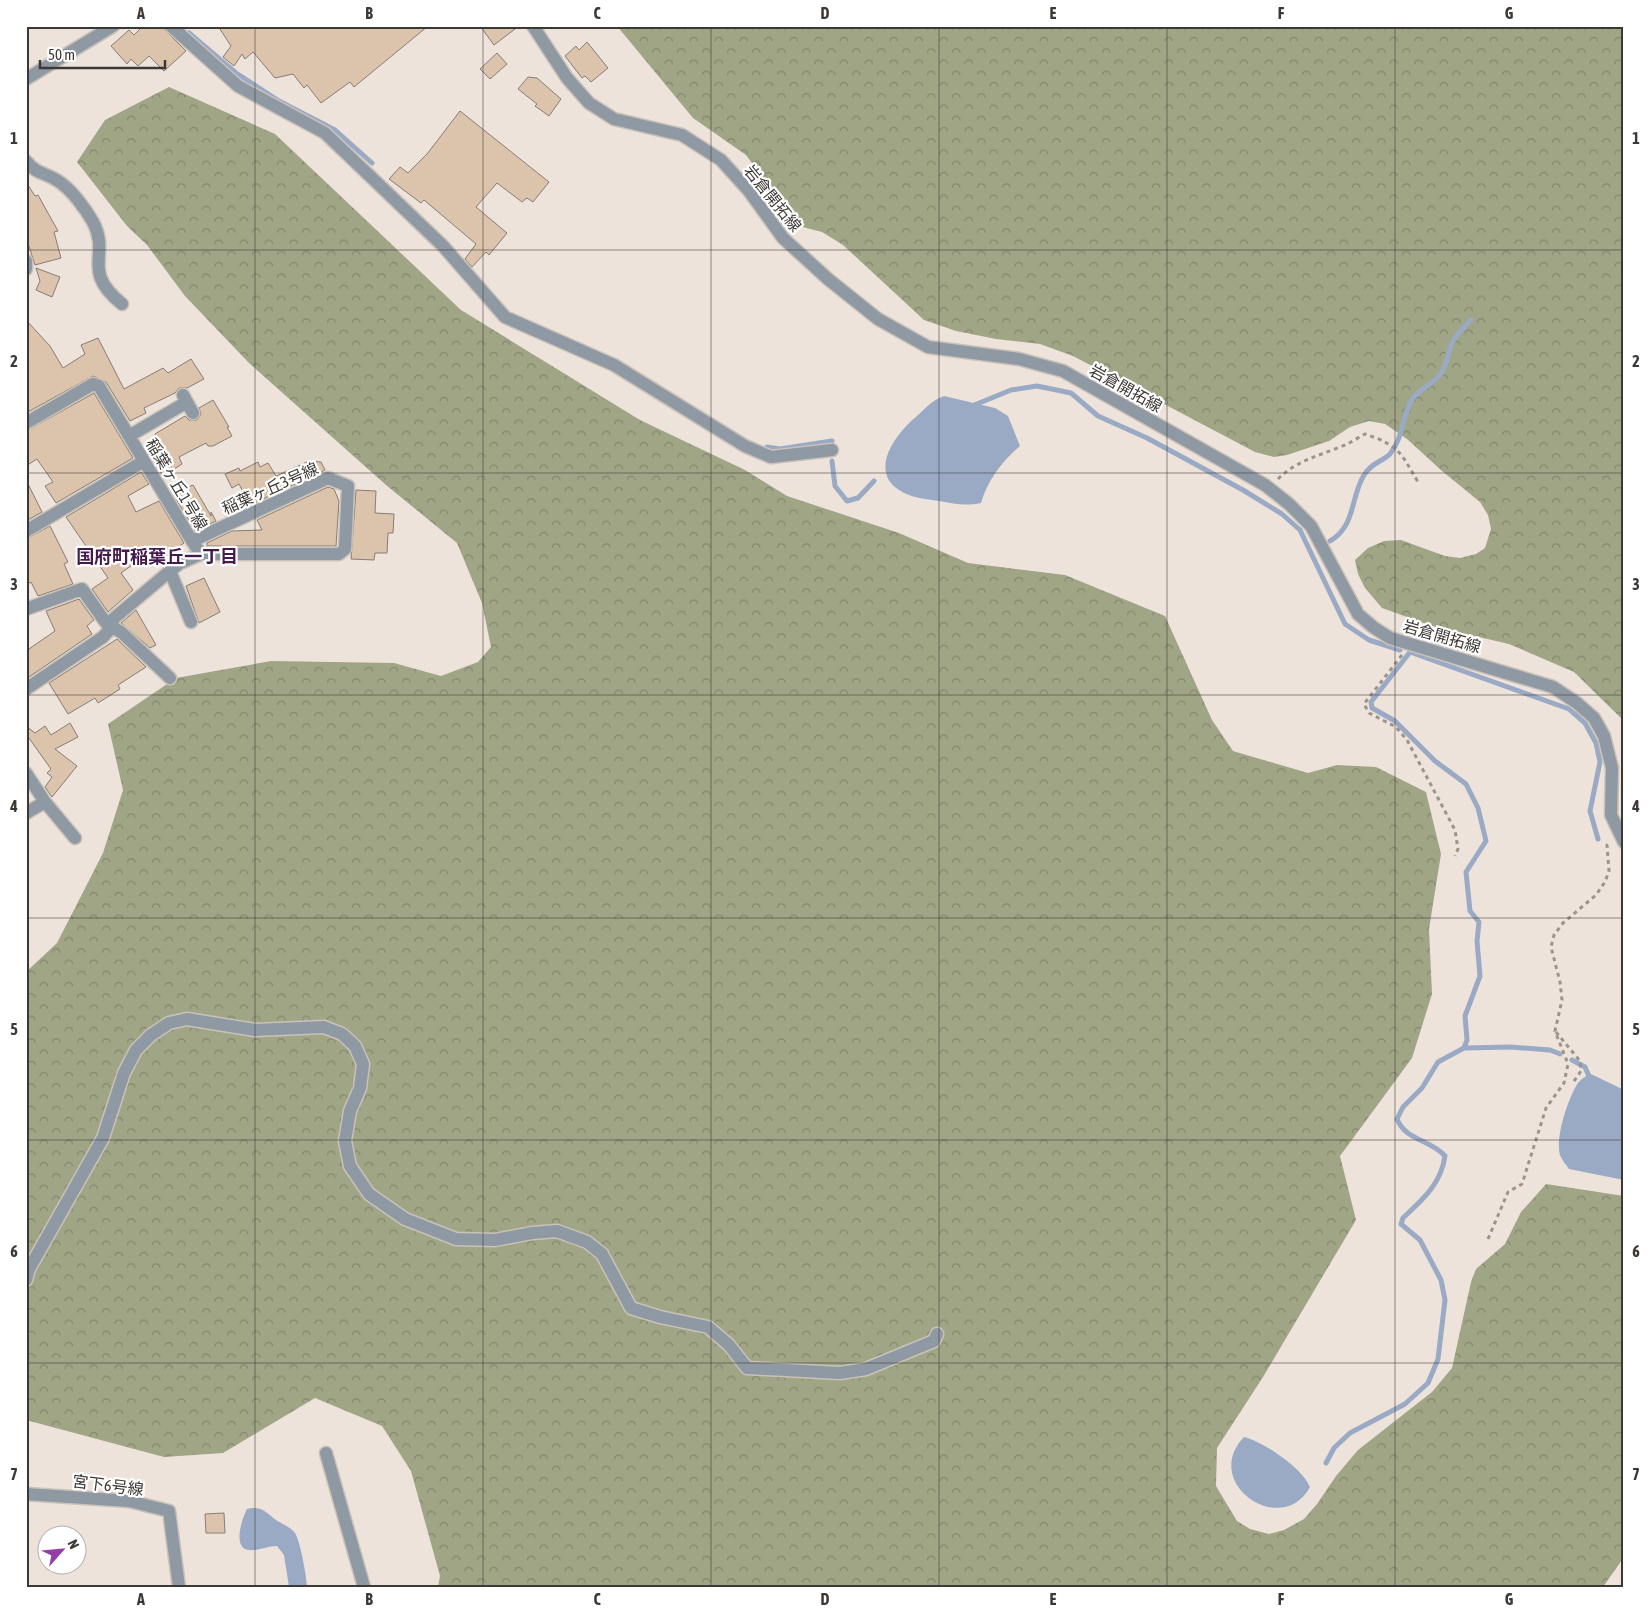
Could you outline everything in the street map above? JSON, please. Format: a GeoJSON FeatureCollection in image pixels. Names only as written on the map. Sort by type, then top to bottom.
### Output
{"type":"FeatureCollection","features":[{"type":"Feature","properties":{"kind":"street"},"geometry":{"type":"LineString","coordinates":[[171,26],[238,86],[325,133],[443,246],[505,317],[614,365],[745,446],[771,456],[832,450]]}},
{"type":"Feature","properties":{"kind":"street","name":"岩倉開拓線"},"geometry":{"type":"LineString","coordinates":[[534,26],[567,78],[589,103],[614,119],[682,134],[721,160],[749,191],[783,238],[828,279],[878,319],[928,347],[1019,359],[1063,371],[1227,462],[1269,489],[1311,526],[1358,614],[1373,628],[1390,638],[1411,642],[1553,687],[1588,713],[1604,736],[1612,768],[1611,815],[1620,837]]}},
{"type":"Feature","properties":{"kind":"street"},"geometry":{"type":"LineString","coordinates":[[26,79],[108,28]]}},
{"type":"Feature","properties":{"kind":"street"},"geometry":{"type":"LineString","coordinates":[[26,161],[39,174],[59,181],[91,219],[97,230],[101,283],[108,293],[122,304]]}},
{"type":"Feature","properties":{"kind":"street"},"geometry":{"type":"LineString","coordinates":[[26,261],[26,268]]}},
{"type":"Feature","properties":{"kind":"street","name":"稲葉ヶ丘1号線"},"geometry":{"type":"LineString","coordinates":[[26,423],[93,384],[99,386],[201,554],[339,554],[344,550],[346,531]]}},
{"type":"Feature","properties":{"kind":"street"},"geometry":{"type":"LineString","coordinates":[[129,436],[188,403]]}},
{"type":"Feature","properties":{"kind":"street"},"geometry":{"type":"LineString","coordinates":[[26,531],[144,461]]}},
{"type":"Feature","properties":{"kind":"street","name":"稲葉ヶ丘3号線"},"geometry":{"type":"LineString","coordinates":[[192,541],[328,478],[348,486],[346,531]]}},
{"type":"Feature","properties":{"kind":"street"},"geometry":{"type":"LineString","coordinates":[[26,689],[103,637],[112,627],[113,619],[180,563],[201,554]]}},
{"type":"Feature","properties":{"kind":"street"},"geometry":{"type":"LineString","coordinates":[[170,571],[191,622]]}},
{"type":"Feature","properties":{"kind":"street"},"geometry":{"type":"LineString","coordinates":[[26,609],[82,589],[106,623],[121,632],[170,678]]}},
{"type":"Feature","properties":{"kind":"street"},"geometry":{"type":"LineString","coordinates":[[26,773],[45,802],[75,838]]}},
{"type":"Feature","properties":{"kind":"street"},"geometry":{"type":"LineString","coordinates":[[26,812],[45,802]]}},
{"type":"Feature","properties":{"kind":"street"},"geometry":{"type":"LineString","coordinates":[[26,1280],[29,1269],[103,1138],[124,1073],[136,1050],[151,1035],[169,1024],[187,1019],[255,1030],[324,1027],[342,1034],[355,1046],[363,1064],[360,1088],[350,1111],[346,1128],[345,1141],[350,1166],[369,1194],[405,1219],[456,1239],[495,1240],[532,1232],[557,1231],[586,1242],[602,1254],[632,1308],[660,1317],[708,1327],[730,1345],[748,1368],[840,1374],[866,1369],[934,1341],[937,1334]]}},
{"type":"Feature","properties":{"kind":"street"},"geometry":{"type":"LineString","coordinates":[[326,1453],[364,1587]]}},
{"type":"Feature","properties":{"kind":"street","name":"宮下6号線"},"geometry":{"type":"LineString","coordinates":[[26,1494],[129,1501],[168,1511],[179,1587]]}},
{"type":"Feature","properties":{"kind":"path"},"geometry":{"type":"LineString","coordinates":[[1269,489],[1286,471],[1314,455],[1341,447],[1365,434],[1384,440],[1398,450],[1418,482]]}},
{"type":"Feature","properties":{"kind":"path"},"geometry":{"type":"LineString","coordinates":[[1411,642],[1364,704],[1369,713],[1396,728],[1407,740],[1455,830],[1458,849],[1455,856]]}},
{"type":"Feature","properties":{"kind":"path"},"geometry":{"type":"LineString","coordinates":[[1488,1239],[1508,1192],[1522,1184],[1546,1108],[1564,1083],[1568,1064],[1555,1031],[1562,1000],[1551,946],[1554,934],[1563,923],[1596,895],[1605,882],[1609,871],[1607,846],[1620,837]]}},
{"type":"Feature","properties":{"kind":"path"},"geometry":{"type":"LineString","coordinates":[[1555,1031],[1580,1061],[1581,1071],[1572,1084]]}},
{"type":"Feature","properties":{"kind":"green space"},"geometry":{"type":"Polygon","coordinates":[[[617,26],[1624,26],[1624,721],[1574,672],[1509,644],[1432,626],[1382,608],[1365,588],[1358,574],[1355,560],[1368,548],[1384,541],[1401,540],[1445,556],[1460,558],[1476,554],[1485,548],[1491,529],[1488,515],[1480,502],[1407,439],[1385,424],[1369,421],[1350,427],[1329,441],[1287,455],[1274,457],[1255,452],[1073,356],[1040,344],[996,339],[956,331],[924,320],[843,245],[822,232],[799,226],[746,155],[693,118],[617,26]]]}},
{"type":"Feature","properties":{"kind":"green space"},"geometry":{"type":"Polygon","coordinates":[[[169,87],[275,134],[461,310],[640,420],[745,470],[787,496],[899,533],[968,563],[1065,575],[1165,616],[1212,720],[1233,751],[1308,773],[1337,765],[1376,767],[1426,792],[1441,854],[1429,929],[1432,994],[1412,1058],[1340,1156],[1356,1220],[1263,1377],[1217,1448],[1216,1486],[1237,1521],[1250,1529],[1269,1534],[1284,1530],[1304,1519],[1358,1450],[1432,1392],[1452,1368],[1471,1282],[1476,1269],[1505,1244],[1521,1212],[1546,1184],[1624,1196],[1624,1557],[1603,1587],[438,1587],[440,1576],[411,1471],[382,1426],[315,1398],[223,1453],[164,1457],[26,1420],[26,972],[57,943],[103,853],[123,790],[108,724],[176,678],[271,661],[394,663],[441,676],[478,662],[491,647],[482,603],[457,543],[386,485],[249,363],[185,296],[147,245],[127,226],[77,162],[105,120],[169,87]]]}},
{"type":"Feature","properties":{"kind":"water"},"geometry":{"type":"Polygon","coordinates":[[[944,396],[995,408],[1008,416],[1020,446],[996,472],[987,487],[981,503],[960,504],[913,496],[899,490],[890,482],[886,472],[886,462],[894,441],[929,404],[944,396]]]}},
{"type":"Feature","properties":{"kind":"water"},"geometry":{"type":"Polygon","coordinates":[[[1591,1074],[1624,1090],[1624,1180],[1569,1169],[1560,1155],[1559,1139],[1563,1118],[1570,1098],[1578,1083],[1584,1077],[1591,1074]]]}},
{"type":"Feature","properties":{"kind":"water"},"geometry":{"type":"Polygon","coordinates":[[[1244,1437],[1272,1450],[1291,1464],[1306,1480],[1310,1487],[1297,1502],[1282,1508],[1265,1506],[1250,1499],[1238,1487],[1232,1472],[1233,1454],[1244,1437]]]}},
{"type":"Feature","properties":{"kind":"water"},"geometry":{"type":"Polygon","coordinates":[[[252,1508],[265,1511],[295,1533],[303,1559],[307,1587],[289,1587],[284,1555],[277,1546],[249,1550],[241,1544],[240,1533],[243,1519],[247,1509],[252,1508]]]}},
{"type":"Feature","properties":{"kind":"building"},"geometry":{"type":"Polygon","coordinates":[[[143,26],[161,26],[186,51],[164,71],[149,56],[138,66],[131,59],[127,64],[111,46],[129,30],[134,35],[143,26]]]}},
{"type":"Feature","properties":{"kind":"building"},"geometry":{"type":"Polygon","coordinates":[[[218,26],[428,26],[354,87],[350,82],[321,103],[307,85],[304,88],[293,74],[275,78],[253,52],[245,59],[242,54],[234,66],[223,57],[231,46],[218,26]]]}},
{"type":"Feature","properties":{"kind":"building"},"geometry":{"type":"Polygon","coordinates":[[[480,26],[519,26],[494,45],[480,26]]]}},
{"type":"Feature","properties":{"kind":"building"},"geometry":{"type":"Polygon","coordinates":[[[587,42],[608,68],[591,82],[585,76],[582,78],[565,56],[576,46],[579,50],[587,42]]]}},
{"type":"Feature","properties":{"kind":"building"},"geometry":{"type":"Polygon","coordinates":[[[497,53],[507,64],[490,79],[480,69],[497,53]]]}},
{"type":"Feature","properties":{"kind":"building"},"geometry":{"type":"Polygon","coordinates":[[[528,77],[537,78],[561,99],[549,116],[535,106],[537,104],[518,89],[528,77]]]}},
{"type":"Feature","properties":{"kind":"building"},"geometry":{"type":"Polygon","coordinates":[[[460,111],[549,182],[533,202],[527,198],[522,202],[497,183],[476,207],[507,233],[489,255],[486,252],[472,267],[465,259],[476,244],[424,200],[421,203],[389,179],[400,167],[408,173],[427,154],[460,111]]]}},
{"type":"Feature","properties":{"kind":"building"},"geometry":{"type":"Polygon","coordinates":[[[26,182],[35,196],[38,195],[58,231],[54,232],[61,258],[35,265],[26,237],[26,182]]]}},
{"type":"Feature","properties":{"kind":"building"},"geometry":{"type":"Polygon","coordinates":[[[36,268],[60,277],[52,297],[36,290],[40,281],[36,268]]]}},
{"type":"Feature","properties":{"kind":"building"},"geometry":{"type":"Polygon","coordinates":[[[26,320],[50,346],[63,368],[85,354],[81,345],[98,338],[124,389],[163,368],[168,373],[191,359],[204,379],[187,388],[179,388],[175,393],[144,408],[146,413],[130,421],[106,382],[93,376],[26,413],[26,320]]]}},
{"type":"Feature","properties":{"kind":"building"},"geometry":{"type":"Polygon","coordinates":[[[94,393],[133,458],[56,503],[45,486],[53,482],[37,459],[26,466],[26,431],[94,393]]]}},
{"type":"Feature","properties":{"kind":"building"},"geometry":{"type":"Polygon","coordinates":[[[213,400],[229,427],[227,427],[232,436],[213,446],[208,446],[206,443],[179,457],[182,464],[163,476],[145,446],[155,440],[155,434],[185,416],[189,420],[197,420],[201,414],[199,408],[213,400]]]}},
{"type":"Feature","properties":{"kind":"building"},"geometry":{"type":"Polygon","coordinates":[[[309,461],[321,462],[325,470],[250,505],[239,484],[232,488],[225,474],[239,468],[240,471],[258,462],[260,467],[268,463],[276,476],[309,461]]]}},
{"type":"Feature","properties":{"kind":"building"},"geometry":{"type":"Polygon","coordinates":[[[141,472],[149,484],[128,496],[136,512],[159,501],[184,543],[166,556],[159,546],[121,573],[133,590],[108,612],[92,589],[108,578],[66,517],[141,472]]]}},
{"type":"Feature","properties":{"kind":"building"},"geometry":{"type":"Polygon","coordinates":[[[26,480],[42,512],[26,521],[26,480]]]}},
{"type":"Feature","properties":{"kind":"building"},"geometry":{"type":"Polygon","coordinates":[[[193,485],[211,516],[211,512],[216,521],[195,531],[173,494],[193,485]]]}},
{"type":"Feature","properties":{"kind":"building"},"geometry":{"type":"Polygon","coordinates":[[[328,487],[334,489],[339,501],[336,546],[207,546],[207,543],[232,531],[262,530],[257,520],[328,487]]]}},
{"type":"Feature","properties":{"kind":"building"},"geometry":{"type":"Polygon","coordinates":[[[356,490],[376,491],[375,513],[394,514],[393,533],[388,533],[387,553],[375,553],[374,560],[351,559],[356,490]]]}},
{"type":"Feature","properties":{"kind":"building"},"geometry":{"type":"Polygon","coordinates":[[[50,526],[68,562],[64,564],[73,584],[38,596],[31,582],[26,585],[26,539],[50,526]]]}},
{"type":"Feature","properties":{"kind":"building"},"geometry":{"type":"Polygon","coordinates":[[[204,578],[220,612],[199,623],[186,586],[204,578]]]}},
{"type":"Feature","properties":{"kind":"building"},"geometry":{"type":"Polygon","coordinates":[[[79,599],[94,620],[87,626],[92,634],[26,679],[26,651],[55,631],[46,611],[79,599]]]}},
{"type":"Feature","properties":{"kind":"building"},"geometry":{"type":"Polygon","coordinates":[[[136,610],[156,645],[150,648],[121,623],[136,610]]]}},
{"type":"Feature","properties":{"kind":"building"},"geometry":{"type":"Polygon","coordinates":[[[117,639],[146,667],[118,685],[120,689],[98,703],[95,698],[68,714],[49,683],[117,639]]]}},
{"type":"Feature","properties":{"kind":"building"},"geometry":{"type":"Polygon","coordinates":[[[70,723],[78,737],[55,749],[77,766],[52,797],[45,787],[52,777],[47,773],[51,769],[26,734],[26,726],[35,733],[45,726],[51,735],[70,723]]]}},
{"type":"Feature","properties":{"kind":"building"},"geometry":{"type":"Polygon","coordinates":[[[224,1513],[225,1533],[206,1533],[205,1514],[224,1513]]]}},
{"type":"Feature","properties":{"kind":"waterway"},"geometry":{"type":"LineString","coordinates":[[189,33],[236,73],[279,101],[335,130],[372,163]]}},
{"type":"Feature","properties":{"kind":"waterway"},"geometry":{"type":"LineString","coordinates":[[1330,541],[1344,528],[1364,475],[1370,467],[1387,457],[1394,448],[1411,401],[1440,375],[1450,347],[1460,331],[1471,320]]}},
{"type":"Feature","properties":{"kind":"waterway"},"geometry":{"type":"LineString","coordinates":[[972,406],[1011,390],[1037,386],[1071,393],[1098,416],[1147,438],[1243,490],[1282,514],[1300,530],[1345,624],[1369,640],[1400,650]]}},
{"type":"Feature","properties":{"kind":"waterway"},"geometry":{"type":"LineString","coordinates":[[767,447],[780,449],[832,441]]}},
{"type":"Feature","properties":{"kind":"waterway"},"geometry":{"type":"LineString","coordinates":[[832,461],[835,486],[847,501],[858,498],[874,481]]}},
{"type":"Feature","properties":{"kind":"waterway"},"geometry":{"type":"LineString","coordinates":[[1464,1048],[1467,1040],[1465,1016],[1480,976],[1477,941],[1479,922],[1470,911],[1466,872],[1486,841],[1478,808],[1466,784],[1435,761],[1395,721],[1372,708],[1371,702],[1410,652],[1569,709],[1585,723],[1596,743],[1600,762],[1590,811],[1598,839]]}},
{"type":"Feature","properties":{"kind":"waterway"},"geometry":{"type":"LineString","coordinates":[[1326,1463],[1334,1448],[1350,1433],[1405,1404],[1428,1383],[1438,1359],[1445,1300],[1441,1280],[1420,1240],[1401,1224],[1403,1218],[1435,1183],[1440,1175],[1445,1156],[1439,1150],[1406,1132],[1397,1119],[1403,1107],[1422,1088],[1438,1062],[1464,1048],[1511,1047],[1550,1050],[1560,1054]]}},
{"type":"Feature","properties":{"kind":"waterway"},"geometry":{"type":"LineString","coordinates":[[1572,1060],[1585,1067],[1591,1081]]}},
{"type":"Feature","properties":{"kind":"district","name":"国府町稲葉丘一丁目"},"geometry":{"type":"Point","coordinates":[157,556]}}]}
